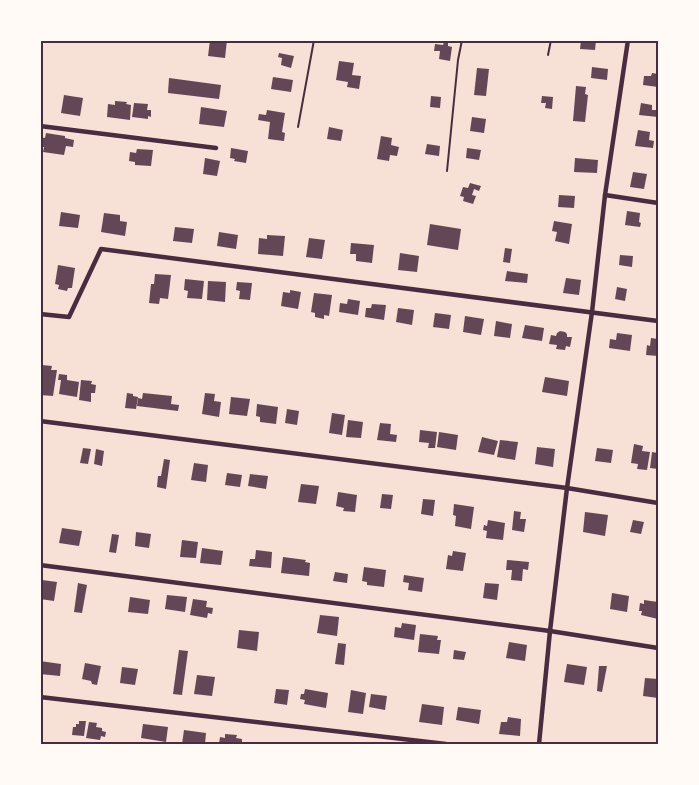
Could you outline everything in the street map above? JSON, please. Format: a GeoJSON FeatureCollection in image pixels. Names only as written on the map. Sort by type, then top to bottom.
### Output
{"type":"FeatureCollection","features":[{"type":"Feature","properties":{"kind":"street"},"geometry":{"type":"LineString","coordinates":[[539,744],[567,488],[592,312],[605,195],[628,40]]}},
{"type":"Feature","properties":{"kind":"street"},"geometry":{"type":"LineString","coordinates":[[40,126],[216,148]]}},
{"type":"Feature","properties":{"kind":"street"},"geometry":{"type":"LineString","coordinates":[[605,195],[658,203]]}},
{"type":"Feature","properties":{"kind":"street"},"geometry":{"type":"LineString","coordinates":[[40,314],[69,317],[101,249],[658,321]]}},
{"type":"Feature","properties":{"kind":"street"},"geometry":{"type":"LineString","coordinates":[[40,421],[567,488],[658,503]]}},
{"type":"Feature","properties":{"kind":"street"},"geometry":{"type":"LineString","coordinates":[[40,565],[550,631],[658,648]]}},
{"type":"Feature","properties":{"kind":"street"},"geometry":{"type":"LineString","coordinates":[[40,697],[446,744]]}},
{"type":"Feature","properties":{"kind":"lane"},"geometry":{"type":"LineString","coordinates":[[298,128],[314,40]]}},
{"type":"Feature","properties":{"kind":"lane"},"geometry":{"type":"LineString","coordinates":[[447,171],[462,40]]}},
{"type":"Feature","properties":{"kind":"lane"},"geometry":{"type":"LineString","coordinates":[[548,55],[551,40]]}},
{"type":"Feature","properties":{"kind":"building"},"geometry":{"type":"Polygon","coordinates":[[[210,40],[227,40],[225,58],[208,56],[210,40]]]}},
{"type":"Feature","properties":{"kind":"building"},"geometry":{"type":"Polygon","coordinates":[[[581,40],[596,40],[595,50],[580,49],[581,40]]]}},
{"type":"Feature","properties":{"kind":"building"},"geometry":{"type":"Polygon","coordinates":[[[444,42],[448,42],[448,46],[452,47],[450,61],[439,59],[440,51],[434,51],[435,44],[443,45],[444,42]]]}},
{"type":"Feature","properties":{"kind":"building"},"geometry":{"type":"Polygon","coordinates":[[[279,53],[294,56],[291,68],[281,65],[282,58],[278,57],[279,53]]]}},
{"type":"Feature","properties":{"kind":"building"},"geometry":{"type":"Polygon","coordinates":[[[339,61],[354,63],[352,75],[361,76],[359,89],[347,87],[348,82],[336,80],[339,61]]]}},
{"type":"Feature","properties":{"kind":"building"},"geometry":{"type":"Polygon","coordinates":[[[592,67],[608,69],[607,80],[591,78],[592,67]]]}},
{"type":"Feature","properties":{"kind":"building"},"geometry":{"type":"Polygon","coordinates":[[[477,68],[489,69],[486,96],[474,95],[477,68]]]}},
{"type":"Feature","properties":{"kind":"building"},"geometry":{"type":"Polygon","coordinates":[[[652,73],[658,74],[658,87],[643,85],[644,76],[651,76],[652,73]]]}},
{"type":"Feature","properties":{"kind":"building"},"geometry":{"type":"Polygon","coordinates":[[[273,77],[293,80],[291,92],[271,89],[273,77]]]}},
{"type":"Feature","properties":{"kind":"building"},"geometry":{"type":"Polygon","coordinates":[[[169,78],[221,85],[219,99],[168,93],[169,78]]]}},
{"type":"Feature","properties":{"kind":"building"},"geometry":{"type":"Polygon","coordinates":[[[576,86],[586,87],[585,94],[588,95],[585,122],[573,121],[576,86]]]}},
{"type":"Feature","properties":{"kind":"building"},"geometry":{"type":"Polygon","coordinates":[[[64,95],[83,98],[80,116],[61,113],[64,95]]]}},
{"type":"Feature","properties":{"kind":"building"},"geometry":{"type":"Polygon","coordinates":[[[431,96],[441,97],[440,108],[430,107],[431,96]]]}},
{"type":"Feature","properties":{"kind":"building"},"geometry":{"type":"Polygon","coordinates":[[[542,96],[553,97],[552,109],[545,108],[546,103],[541,103],[542,96]]]}},
{"type":"Feature","properties":{"kind":"building"},"geometry":{"type":"Polygon","coordinates":[[[115,101],[127,102],[126,104],[131,105],[130,120],[107,117],[108,104],[115,105],[115,101]]]}},
{"type":"Feature","properties":{"kind":"building"},"geometry":{"type":"Polygon","coordinates":[[[134,103],[148,104],[147,110],[151,110],[151,117],[148,116],[148,119],[132,117],[134,103]]]}},
{"type":"Feature","properties":{"kind":"building"},"geometry":{"type":"Polygon","coordinates":[[[641,103],[652,105],[652,110],[658,110],[658,117],[639,115],[641,103]]]}},
{"type":"Feature","properties":{"kind":"building"},"geometry":{"type":"Polygon","coordinates":[[[201,107],[227,111],[224,127],[199,124],[201,107]]]}},
{"type":"Feature","properties":{"kind":"building"},"geometry":{"type":"Polygon","coordinates":[[[267,110],[285,113],[282,132],[285,133],[284,141],[268,139],[270,122],[258,120],[259,114],[266,115],[267,110]]]}},
{"type":"Feature","properties":{"kind":"building"},"geometry":{"type":"Polygon","coordinates":[[[472,117],[486,119],[484,133],[470,131],[472,117]]]}},
{"type":"Feature","properties":{"kind":"building"},"geometry":{"type":"Polygon","coordinates":[[[329,127],[343,130],[341,141],[327,139],[329,127]]]}},
{"type":"Feature","properties":{"kind":"building"},"geometry":{"type":"Polygon","coordinates":[[[638,130],[650,132],[649,140],[654,141],[653,148],[635,146],[638,130]]]}},
{"type":"Feature","properties":{"kind":"building"},"geometry":{"type":"Polygon","coordinates":[[[46,133],[74,140],[73,147],[66,146],[64,155],[43,152],[44,147],[40,147],[40,137],[45,138],[46,133]]]}},
{"type":"Feature","properties":{"kind":"building"},"geometry":{"type":"Polygon","coordinates":[[[381,136],[392,138],[391,145],[399,147],[397,156],[390,155],[389,161],[377,159],[381,136]]]}},
{"type":"Feature","properties":{"kind":"building"},"geometry":{"type":"Polygon","coordinates":[[[427,144],[440,146],[439,156],[425,154],[427,144]]]}},
{"type":"Feature","properties":{"kind":"building"},"geometry":{"type":"Polygon","coordinates":[[[231,148],[248,151],[246,163],[230,158],[231,148]]]}},
{"type":"Feature","properties":{"kind":"building"},"geometry":{"type":"Polygon","coordinates":[[[467,148],[481,150],[479,160],[466,158],[467,148]]]}},
{"type":"Feature","properties":{"kind":"building"},"geometry":{"type":"Polygon","coordinates":[[[137,149],[153,150],[151,166],[135,165],[135,162],[129,161],[130,152],[136,153],[137,149]]]}},
{"type":"Feature","properties":{"kind":"building"},"geometry":{"type":"Polygon","coordinates":[[[205,158],[220,161],[217,176],[203,174],[205,158]]]}},
{"type":"Feature","properties":{"kind":"building"},"geometry":{"type":"Polygon","coordinates":[[[575,158],[598,160],[597,173],[574,172],[575,158]]]}},
{"type":"Feature","properties":{"kind":"building"},"geometry":{"type":"Polygon","coordinates":[[[633,172],[647,174],[644,189],[630,187],[633,172]]]}},
{"type":"Feature","properties":{"kind":"building"},"geometry":{"type":"Polygon","coordinates":[[[470,183],[481,186],[479,191],[474,189],[472,195],[476,196],[473,204],[463,201],[464,197],[460,196],[463,187],[468,188],[470,183]]]}},
{"type":"Feature","properties":{"kind":"building"},"geometry":{"type":"Polygon","coordinates":[[[559,195],[575,196],[574,208],[558,207],[559,195]]]}},
{"type":"Feature","properties":{"kind":"building"},"geometry":{"type":"Polygon","coordinates":[[[627,211],[640,213],[640,227],[625,225],[627,211]]]}},
{"type":"Feature","properties":{"kind":"building"},"geometry":{"type":"Polygon","coordinates":[[[61,212],[80,215],[78,228],[59,226],[61,212]]]}},
{"type":"Feature","properties":{"kind":"building"},"geometry":{"type":"Polygon","coordinates":[[[104,213],[120,215],[120,221],[127,222],[125,236],[101,232],[104,213]]]}},
{"type":"Feature","properties":{"kind":"building"},"geometry":{"type":"Polygon","coordinates":[[[554,221],[572,224],[569,244],[555,241],[557,232],[552,231],[554,221]]]}},
{"type":"Feature","properties":{"kind":"building"},"geometry":{"type":"Polygon","coordinates":[[[430,224],[461,229],[458,250],[427,245],[430,224]]]}},
{"type":"Feature","properties":{"kind":"building"},"geometry":{"type":"Polygon","coordinates":[[[175,227],[194,229],[192,243],[173,241],[175,227]]]}},
{"type":"Feature","properties":{"kind":"building"},"geometry":{"type":"Polygon","coordinates":[[[219,232],[238,235],[236,249],[217,246],[219,232]]]}},
{"type":"Feature","properties":{"kind":"building"},"geometry":{"type":"Polygon","coordinates":[[[267,235],[285,236],[283,256],[258,254],[259,238],[267,239],[267,235]]]}},
{"type":"Feature","properties":{"kind":"building"},"geometry":{"type":"Polygon","coordinates":[[[309,238],[325,240],[322,259],[306,257],[309,238]]]}},
{"type":"Feature","properties":{"kind":"building"},"geometry":{"type":"Polygon","coordinates":[[[351,243],[374,245],[372,263],[356,261],[356,254],[350,254],[351,243]]]}},
{"type":"Feature","properties":{"kind":"building"},"geometry":{"type":"Polygon","coordinates":[[[505,248],[512,249],[510,263],[503,262],[505,248]]]}},
{"type":"Feature","properties":{"kind":"building"},"geometry":{"type":"Polygon","coordinates":[[[400,253],[419,256],[417,272],[398,270],[400,253]]]}},
{"type":"Feature","properties":{"kind":"building"},"geometry":{"type":"Polygon","coordinates":[[[620,255],[633,256],[632,267],[619,265],[620,255]]]}},
{"type":"Feature","properties":{"kind":"building"},"geometry":{"type":"Polygon","coordinates":[[[58,265],[75,268],[72,288],[68,288],[67,291],[58,289],[59,285],[55,284],[58,265]]]}},
{"type":"Feature","properties":{"kind":"building"},"geometry":{"type":"Polygon","coordinates":[[[507,271],[528,274],[527,283],[505,281],[507,271]]]}},
{"type":"Feature","properties":{"kind":"building"},"geometry":{"type":"Polygon","coordinates":[[[155,274],[171,275],[168,299],[160,298],[159,304],[149,303],[151,284],[154,284],[155,274]]]}},
{"type":"Feature","properties":{"kind":"building"},"geometry":{"type":"Polygon","coordinates":[[[566,278],[581,280],[579,295],[563,293],[566,278]]]}},
{"type":"Feature","properties":{"kind":"building"},"geometry":{"type":"Polygon","coordinates":[[[185,279],[204,281],[202,299],[187,298],[188,291],[184,290],[185,279]]]}},
{"type":"Feature","properties":{"kind":"building"},"geometry":{"type":"Polygon","coordinates":[[[208,281],[226,282],[225,302],[207,300],[208,281]]]}},
{"type":"Feature","properties":{"kind":"building"},"geometry":{"type":"Polygon","coordinates":[[[237,282],[252,283],[250,300],[239,299],[240,291],[236,290],[237,282]]]}},
{"type":"Feature","properties":{"kind":"building"},"geometry":{"type":"Polygon","coordinates":[[[617,287],[627,289],[625,301],[615,299],[617,287]]]}},
{"type":"Feature","properties":{"kind":"building"},"geometry":{"type":"Polygon","coordinates":[[[290,290],[301,292],[298,309],[281,306],[283,292],[290,293],[290,290]]]}},
{"type":"Feature","properties":{"kind":"building"},"geometry":{"type":"Polygon","coordinates":[[[314,293],[332,295],[329,316],[324,315],[324,319],[315,317],[315,313],[311,312],[314,293]]]}},
{"type":"Feature","properties":{"kind":"building"},"geometry":{"type":"Polygon","coordinates":[[[348,299],[360,301],[358,315],[339,312],[340,303],[347,304],[348,299]]]}},
{"type":"Feature","properties":{"kind":"building"},"geometry":{"type":"Polygon","coordinates":[[[372,304],[386,305],[384,320],[365,317],[366,308],[371,308],[372,304]]]}},
{"type":"Feature","properties":{"kind":"building"},"geometry":{"type":"Polygon","coordinates":[[[398,308],[414,310],[412,325],[396,322],[398,308]]]}},
{"type":"Feature","properties":{"kind":"building"},"geometry":{"type":"Polygon","coordinates":[[[435,313],[451,315],[449,329],[433,327],[435,313]]]}},
{"type":"Feature","properties":{"kind":"building"},"geometry":{"type":"Polygon","coordinates":[[[465,316],[484,319],[481,335],[463,332],[465,316]]]}},
{"type":"Feature","properties":{"kind":"building"},"geometry":{"type":"Polygon","coordinates":[[[496,321],[512,324],[510,338],[494,336],[496,321]]]}},
{"type":"Feature","properties":{"kind":"building"},"geometry":{"type":"Polygon","coordinates":[[[525,325],[544,328],[542,341],[522,338],[525,325]]]}},
{"type":"Feature","properties":{"kind":"building"},"geometry":{"type":"Polygon","coordinates":[[[560,331],[565,332],[567,337],[572,337],[570,347],[566,346],[565,350],[556,349],[557,345],[549,344],[551,335],[556,336],[560,331]]]}},
{"type":"Feature","properties":{"kind":"building"},"geometry":{"type":"Polygon","coordinates":[[[617,333],[632,335],[630,351],[609,348],[610,339],[616,340],[617,333]]]}},
{"type":"Feature","properties":{"kind":"building"},"geometry":{"type":"Polygon","coordinates":[[[651,338],[658,339],[658,356],[646,355],[647,345],[650,346],[651,338]]]}},
{"type":"Feature","properties":{"kind":"building"},"geometry":{"type":"Polygon","coordinates":[[[42,365],[52,366],[51,370],[57,370],[53,396],[40,395],[42,365]]]}},
{"type":"Feature","properties":{"kind":"building"},"geometry":{"type":"Polygon","coordinates":[[[59,374],[67,375],[67,380],[79,382],[77,397],[59,394],[61,380],[58,380],[59,374]]]}},
{"type":"Feature","properties":{"kind":"building"},"geometry":{"type":"Polygon","coordinates":[[[545,377],[569,381],[567,396],[542,392],[545,377]]]}},
{"type":"Feature","properties":{"kind":"building"},"geometry":{"type":"Polygon","coordinates":[[[81,380],[92,381],[91,384],[96,385],[95,393],[91,393],[91,402],[79,400],[81,380]]]}},
{"type":"Feature","properties":{"kind":"building"},"geometry":{"type":"Polygon","coordinates":[[[127,393],[138,397],[136,409],[125,408],[127,393]]]}},
{"type":"Feature","properties":{"kind":"building"},"geometry":{"type":"Polygon","coordinates":[[[143,393],[172,396],[171,404],[179,405],[178,411],[137,406],[138,398],[142,399],[143,393]]]}},
{"type":"Feature","properties":{"kind":"building"},"geometry":{"type":"Polygon","coordinates":[[[205,393],[215,394],[214,401],[221,402],[219,417],[202,414],[205,393]]]}},
{"type":"Feature","properties":{"kind":"building"},"geometry":{"type":"Polygon","coordinates":[[[231,397],[250,399],[247,416],[229,414],[231,397]]]}},
{"type":"Feature","properties":{"kind":"building"},"geometry":{"type":"Polygon","coordinates":[[[257,404],[278,407],[276,424],[260,422],[260,417],[256,416],[257,404]]]}},
{"type":"Feature","properties":{"kind":"building"},"geometry":{"type":"Polygon","coordinates":[[[287,409],[299,411],[297,425],[285,423],[287,409]]]}},
{"type":"Feature","properties":{"kind":"building"},"geometry":{"type":"Polygon","coordinates":[[[332,413],[345,415],[342,435],[329,433],[332,413]]]}},
{"type":"Feature","properties":{"kind":"building"},"geometry":{"type":"Polygon","coordinates":[[[348,420],[363,422],[361,438],[346,437],[348,420]]]}},
{"type":"Feature","properties":{"kind":"building"},"geometry":{"type":"Polygon","coordinates":[[[380,423],[391,424],[390,434],[397,435],[396,442],[377,440],[380,423]]]}},
{"type":"Feature","properties":{"kind":"building"},"geometry":{"type":"Polygon","coordinates":[[[420,430],[437,432],[435,448],[428,448],[429,443],[419,442],[420,430]]]}},
{"type":"Feature","properties":{"kind":"building"},"geometry":{"type":"Polygon","coordinates":[[[439,432],[458,435],[456,450],[437,447],[439,432]]]}},
{"type":"Feature","properties":{"kind":"building"},"geometry":{"type":"Polygon","coordinates":[[[482,437],[498,441],[494,455],[478,452],[482,437]]]}},
{"type":"Feature","properties":{"kind":"building"},"geometry":{"type":"Polygon","coordinates":[[[500,440],[518,442],[515,460],[497,457],[500,440]]]}},
{"type":"Feature","properties":{"kind":"building"},"geometry":{"type":"Polygon","coordinates":[[[634,444],[643,446],[642,451],[650,452],[647,470],[637,469],[638,464],[631,463],[634,444]]]}},
{"type":"Feature","properties":{"kind":"building"},"geometry":{"type":"Polygon","coordinates":[[[537,447],[555,449],[553,467],[535,464],[537,447]]]}},
{"type":"Feature","properties":{"kind":"building"},"geometry":{"type":"Polygon","coordinates":[[[83,448],[91,449],[88,464],[80,463],[83,448]]]}},
{"type":"Feature","properties":{"kind":"building"},"geometry":{"type":"Polygon","coordinates":[[[597,448],[613,450],[611,463],[595,461],[597,448]]]}},
{"type":"Feature","properties":{"kind":"building"},"geometry":{"type":"Polygon","coordinates":[[[96,449],[104,451],[102,466],[94,464],[96,449]]]}},
{"type":"Feature","properties":{"kind":"building"},"geometry":{"type":"Polygon","coordinates":[[[652,452],[658,453],[658,469],[650,468],[652,452]]]}},
{"type":"Feature","properties":{"kind":"building"},"geometry":{"type":"Polygon","coordinates":[[[164,459],[170,460],[166,489],[157,487],[164,459]]]}},
{"type":"Feature","properties":{"kind":"building"},"geometry":{"type":"Polygon","coordinates":[[[194,463],[208,465],[206,482],[191,480],[194,463]]]}},
{"type":"Feature","properties":{"kind":"building"},"geometry":{"type":"Polygon","coordinates":[[[227,473],[242,475],[240,487],[225,485],[227,473]]]}},
{"type":"Feature","properties":{"kind":"building"},"geometry":{"type":"Polygon","coordinates":[[[250,474],[268,476],[266,489],[248,486],[250,474]]]}},
{"type":"Feature","properties":{"kind":"building"},"geometry":{"type":"Polygon","coordinates":[[[301,484],[319,486],[316,504],[298,502],[301,484]]]}},
{"type":"Feature","properties":{"kind":"building"},"geometry":{"type":"Polygon","coordinates":[[[338,492],[357,495],[355,512],[343,511],[344,508],[336,506],[338,492]]]}},
{"type":"Feature","properties":{"kind":"building"},"geometry":{"type":"Polygon","coordinates":[[[382,494],[393,495],[391,509],[380,508],[382,494]]]}},
{"type":"Feature","properties":{"kind":"building"},"geometry":{"type":"Polygon","coordinates":[[[423,499],[435,500],[433,516],[421,514],[423,499]]]}},
{"type":"Feature","properties":{"kind":"building"},"geometry":{"type":"Polygon","coordinates":[[[454,504],[474,507],[471,529],[455,526],[454,504]]]}},
{"type":"Feature","properties":{"kind":"building"},"geometry":{"type":"Polygon","coordinates":[[[514,511],[521,512],[520,519],[526,519],[524,532],[512,530],[514,511]]]}},
{"type":"Feature","properties":{"kind":"building"},"geometry":{"type":"Polygon","coordinates":[[[585,512],[608,515],[605,536],[583,532],[585,512]]]}},
{"type":"Feature","properties":{"kind":"building"},"geometry":{"type":"Polygon","coordinates":[[[488,520],[505,523],[503,540],[486,538],[487,531],[483,530],[488,520]]]}},
{"type":"Feature","properties":{"kind":"building"},"geometry":{"type":"Polygon","coordinates":[[[633,520],[644,522],[641,534],[630,532],[633,520]]]}},
{"type":"Feature","properties":{"kind":"building"},"geometry":{"type":"Polygon","coordinates":[[[62,528],[82,531],[79,546],[59,543],[62,528]]]}},
{"type":"Feature","properties":{"kind":"building"},"geometry":{"type":"Polygon","coordinates":[[[136,532],[151,534],[149,548],[135,546],[136,532]]]}},
{"type":"Feature","properties":{"kind":"building"},"geometry":{"type":"Polygon","coordinates":[[[112,534],[119,535],[116,553],[109,552],[112,534]]]}},
{"type":"Feature","properties":{"kind":"building"},"geometry":{"type":"Polygon","coordinates":[[[182,540],[198,542],[196,558],[180,557],[182,540]]]}},
{"type":"Feature","properties":{"kind":"building"},"geometry":{"type":"Polygon","coordinates":[[[202,548],[223,551],[221,565],[200,563],[202,548]]]}},
{"type":"Feature","properties":{"kind":"building"},"geometry":{"type":"Polygon","coordinates":[[[256,550],[272,552],[271,568],[249,566],[250,559],[255,559],[256,550]]]}},
{"type":"Feature","properties":{"kind":"building"},"geometry":{"type":"Polygon","coordinates":[[[453,551],[466,553],[463,571],[446,569],[448,555],[452,556],[453,551]]]}},
{"type":"Feature","properties":{"kind":"building"},"geometry":{"type":"Polygon","coordinates":[[[283,557],[306,560],[305,562],[310,563],[309,576],[281,573],[283,557]]]}},
{"type":"Feature","properties":{"kind":"building"},"geometry":{"type":"Polygon","coordinates":[[[507,560],[529,562],[528,570],[523,569],[522,581],[511,580],[512,570],[506,570],[507,560]]]}},
{"type":"Feature","properties":{"kind":"building"},"geometry":{"type":"Polygon","coordinates":[[[364,567],[386,570],[384,587],[367,585],[367,582],[362,581],[364,567]]]}},
{"type":"Feature","properties":{"kind":"building"},"geometry":{"type":"Polygon","coordinates":[[[335,572],[348,574],[347,583],[333,581],[335,572]]]}},
{"type":"Feature","properties":{"kind":"building"},"geometry":{"type":"Polygon","coordinates":[[[404,575],[424,578],[422,592],[408,590],[409,583],[403,582],[404,575]]]}},
{"type":"Feature","properties":{"kind":"building"},"geometry":{"type":"Polygon","coordinates":[[[42,580],[57,582],[54,601],[40,599],[42,580]]]}},
{"type":"Feature","properties":{"kind":"building"},"geometry":{"type":"Polygon","coordinates":[[[78,583],[87,585],[82,613],[74,612],[78,583]]]}},
{"type":"Feature","properties":{"kind":"building"},"geometry":{"type":"Polygon","coordinates":[[[485,583],[499,584],[497,600],[483,598],[485,583]]]}},
{"type":"Feature","properties":{"kind":"building"},"geometry":{"type":"Polygon","coordinates":[[[612,593],[629,596],[627,612],[610,609],[612,593]]]}},
{"type":"Feature","properties":{"kind":"building"},"geometry":{"type":"Polygon","coordinates":[[[167,595],[187,597],[185,612],[165,609],[167,595]]]}},
{"type":"Feature","properties":{"kind":"building"},"geometry":{"type":"Polygon","coordinates":[[[130,597],[150,600],[148,614],[128,612],[130,597]]]}},
{"type":"Feature","properties":{"kind":"building"},"geometry":{"type":"Polygon","coordinates":[[[193,599],[207,601],[206,607],[213,608],[212,614],[208,613],[207,618],[190,615],[193,599]]]}},
{"type":"Feature","properties":{"kind":"building"},"geometry":{"type":"Polygon","coordinates":[[[644,600],[658,602],[658,619],[641,615],[640,603],[644,604],[644,600]]]}},
{"type":"Feature","properties":{"kind":"building"},"geometry":{"type":"Polygon","coordinates":[[[320,615],[339,617],[337,636],[317,633],[320,615]]]}},
{"type":"Feature","properties":{"kind":"building"},"geometry":{"type":"Polygon","coordinates":[[[402,623],[416,625],[414,640],[394,637],[395,627],[401,628],[402,623]]]}},
{"type":"Feature","properties":{"kind":"building"},"geometry":{"type":"Polygon","coordinates":[[[239,630],[259,632],[257,651],[237,648],[239,630]]]}},
{"type":"Feature","properties":{"kind":"building"},"geometry":{"type":"Polygon","coordinates":[[[420,634],[438,636],[437,640],[441,640],[439,654],[418,652],[420,634]]]}},
{"type":"Feature","properties":{"kind":"building"},"geometry":{"type":"Polygon","coordinates":[[[509,642],[527,645],[525,661],[506,658],[509,642]]]}},
{"type":"Feature","properties":{"kind":"building"},"geometry":{"type":"Polygon","coordinates":[[[338,643],[346,644],[344,665],[335,664],[338,643]]]}},
{"type":"Feature","properties":{"kind":"building"},"geometry":{"type":"Polygon","coordinates":[[[179,650],[188,651],[182,695],[173,694],[179,650]]]}},
{"type":"Feature","properties":{"kind":"building"},"geometry":{"type":"Polygon","coordinates":[[[454,650],[466,652],[464,660],[453,659],[454,650]]]}},
{"type":"Feature","properties":{"kind":"building"},"geometry":{"type":"Polygon","coordinates":[[[40,661],[61,664],[60,676],[40,674],[40,661]]]}},
{"type":"Feature","properties":{"kind":"building"},"geometry":{"type":"Polygon","coordinates":[[[85,663],[101,666],[97,685],[82,679],[85,663]]]}},
{"type":"Feature","properties":{"kind":"building"},"geometry":{"type":"Polygon","coordinates":[[[567,664],[587,667],[584,685],[564,682],[567,664]]]}},
{"type":"Feature","properties":{"kind":"building"},"geometry":{"type":"Polygon","coordinates":[[[599,666],[607,666],[602,692],[597,691],[599,666]]]}},
{"type":"Feature","properties":{"kind":"building"},"geometry":{"type":"Polygon","coordinates":[[[122,667],[138,669],[135,685],[120,683],[122,667]]]}},
{"type":"Feature","properties":{"kind":"building"},"geometry":{"type":"Polygon","coordinates":[[[197,675],[215,677],[212,696],[194,694],[197,675]]]}},
{"type":"Feature","properties":{"kind":"building"},"geometry":{"type":"Polygon","coordinates":[[[645,678],[658,679],[658,698],[643,696],[645,678]]]}},
{"type":"Feature","properties":{"kind":"building"},"geometry":{"type":"Polygon","coordinates":[[[276,689],[289,690],[287,705],[274,703],[276,689]]]}},
{"type":"Feature","properties":{"kind":"building"},"geometry":{"type":"Polygon","coordinates":[[[305,689],[328,693],[326,708],[304,704],[305,700],[300,699],[305,689]]]}},
{"type":"Feature","properties":{"kind":"building"},"geometry":{"type":"Polygon","coordinates":[[[351,690],[366,693],[363,714],[348,712],[351,690]]]}},
{"type":"Feature","properties":{"kind":"building"},"geometry":{"type":"Polygon","coordinates":[[[371,694],[387,696],[385,710],[369,707],[371,694]]]}},
{"type":"Feature","properties":{"kind":"building"},"geometry":{"type":"Polygon","coordinates":[[[422,704],[444,707],[442,725],[419,722],[422,704]]]}},
{"type":"Feature","properties":{"kind":"building"},"geometry":{"type":"Polygon","coordinates":[[[458,707],[481,710],[479,724],[456,720],[458,707]]]}},
{"type":"Feature","properties":{"kind":"building"},"geometry":{"type":"Polygon","coordinates":[[[508,717],[521,719],[520,736],[499,734],[501,722],[507,722],[508,717]]]}},
{"type":"Feature","properties":{"kind":"building"},"geometry":{"type":"Polygon","coordinates":[[[79,721],[86,721],[84,736],[72,735],[73,727],[79,724],[79,721]]]}},
{"type":"Feature","properties":{"kind":"building"},"geometry":{"type":"Polygon","coordinates":[[[89,722],[97,723],[96,727],[106,732],[105,737],[101,736],[100,740],[86,738],[89,722]]]}},
{"type":"Feature","properties":{"kind":"building"},"geometry":{"type":"Polygon","coordinates":[[[143,724],[168,727],[166,742],[141,738],[143,724]]]}},
{"type":"Feature","properties":{"kind":"building"},"geometry":{"type":"Polygon","coordinates":[[[184,730],[206,733],[205,744],[182,744],[184,730]]]}},
{"type":"Feature","properties":{"kind":"building"},"geometry":{"type":"Polygon","coordinates":[[[225,734],[237,735],[236,738],[242,739],[242,744],[219,744],[220,737],[225,738],[225,734]]]}}]}
